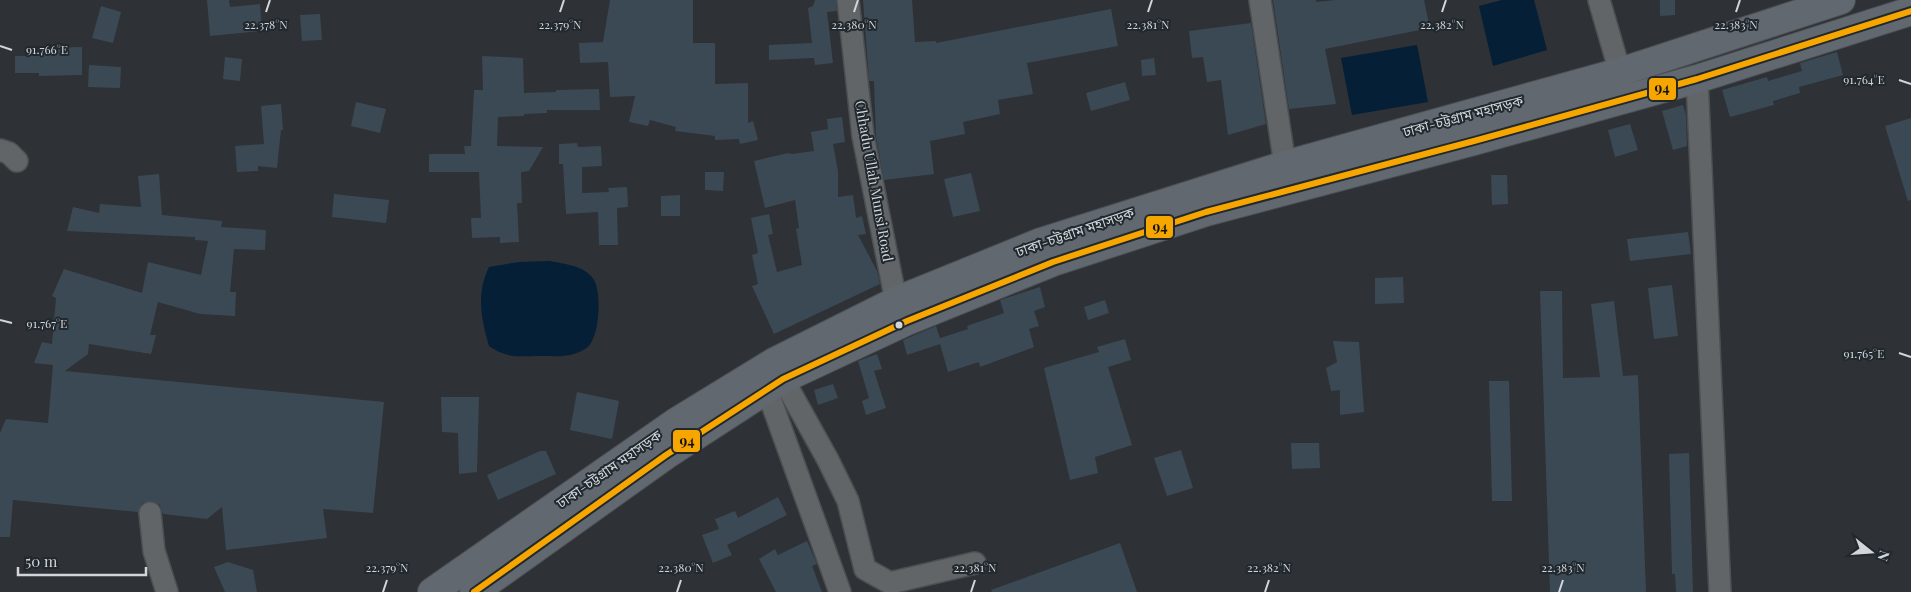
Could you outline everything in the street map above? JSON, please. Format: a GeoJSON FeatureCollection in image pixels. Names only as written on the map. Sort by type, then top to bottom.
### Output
{"type":"FeatureCollection","features":[{"type":"Feature","properties":{"kind":"highway","name":"ঢাকা-চট্টগ্রাম মহাসড়ক"},"geometry":{"type":"LineString","coordinates":[[432,592],[676,422],[774,362],[896,301],[1041,242],[1284,165],[1620,72],[1841,0]]}},
{"type":"Feature","properties":{"kind":"highway","name":"ঢাকা-চট্টগ্রাম মহাসড়ক"},"geometry":{"type":"LineString","coordinates":[[474,592],[666,455],[775,384],[906,321],[1054,262],[1206,212],[1474,142],[1698,79],[1911,11]]}},
{"type":"Feature","properties":{"kind":"street","name":"Chhadu Ullah Munsi Road"},"geometry":{"type":"LineString","coordinates":[[848,0],[863,136],[896,301]]}},
{"type":"Feature","properties":{"kind":"street"},"geometry":{"type":"LineString","coordinates":[[1260,0],[1284,165]]}},
{"type":"Feature","properties":{"kind":"street"},"geometry":{"type":"LineString","coordinates":[[1599,0],[1620,72]]}},
{"type":"Feature","properties":{"kind":"street"},"geometry":{"type":"LineString","coordinates":[[1698,79],[1720,592]]}},
{"type":"Feature","properties":{"kind":"street"},"geometry":{"type":"LineString","coordinates":[[775,384],[828,460],[848,502],[865,569],[890,584],[975,563]]}},
{"type":"Feature","properties":{"kind":"street"},"geometry":{"type":"LineString","coordinates":[[775,384],[840,592]]}},
{"type":"Feature","properties":{"kind":"street"},"geometry":{"type":"LineString","coordinates":[[150,513],[154,551],[167,592]]}},
{"type":"Feature","properties":{"kind":"water"},"geometry":{"type":"Polygon","coordinates":[[[1502,0],[1534,0],[1547,50],[1493,66],[1479,6],[1502,0]]]}},
{"type":"Feature","properties":{"kind":"water"},"geometry":{"type":"Polygon","coordinates":[[[1417,45],[1428,102],[1352,115],[1341,58],[1417,45]]]}},
{"type":"Feature","properties":{"kind":"water"},"geometry":{"type":"Polygon","coordinates":[[[549,261],[580,268],[590,275],[597,286],[599,305],[597,327],[590,344],[585,349],[574,354],[558,356],[514,356],[502,353],[489,346],[482,316],[481,296],[489,267],[519,262],[549,261]]]}},
{"type":"Feature","properties":{"kind":"building"},"geometry":{"type":"Polygon","coordinates":[[[207,0],[229,0],[230,7],[260,4],[262,31],[210,36],[207,0]]]}},
{"type":"Feature","properties":{"kind":"building"},"geometry":{"type":"Polygon","coordinates":[[[610,0],[693,0],[693,43],[715,43],[715,84],[748,83],[748,123],[753,121],[758,140],[740,144],[739,139],[715,140],[715,136],[675,131],[676,127],[650,120],[648,126],[629,122],[635,96],[610,97],[608,62],[580,63],[579,43],[603,42],[610,0]]]}},
{"type":"Feature","properties":{"kind":"building"},"geometry":{"type":"Polygon","coordinates":[[[815,0],[836,0],[837,11],[827,12],[833,63],[815,65],[814,58],[769,60],[769,45],[812,43],[808,8],[813,6],[815,0]]]}},
{"type":"Feature","properties":{"kind":"building"},"geometry":{"type":"Polygon","coordinates":[[[863,0],[912,0],[915,42],[936,41],[936,43],[1111,9],[1118,46],[1027,63],[1033,94],[998,100],[1000,114],[963,122],[965,134],[930,141],[934,174],[884,180],[876,137],[874,81],[869,81],[863,0]]]}},
{"type":"Feature","properties":{"kind":"building"},"geometry":{"type":"Polygon","coordinates":[[[1273,0],[1316,0],[1316,2],[1335,0],[1424,0],[1430,28],[1325,49],[1336,104],[1289,109],[1273,0]]]}},
{"type":"Feature","properties":{"kind":"building"},"geometry":{"type":"Polygon","coordinates":[[[1660,0],[1675,0],[1675,15],[1660,16],[1660,0]]]}},
{"type":"Feature","properties":{"kind":"building"},"geometry":{"type":"Polygon","coordinates":[[[101,6],[121,12],[113,43],[92,38],[101,6]]]}},
{"type":"Feature","properties":{"kind":"building"},"geometry":{"type":"Polygon","coordinates":[[[320,14],[322,40],[302,41],[300,15],[320,14]]]}},
{"type":"Feature","properties":{"kind":"building"},"geometry":{"type":"Polygon","coordinates":[[[1251,23],[1266,124],[1228,135],[1221,80],[1207,82],[1203,57],[1192,58],[1189,31],[1251,23]]]}},
{"type":"Feature","properties":{"kind":"building"},"geometry":{"type":"Polygon","coordinates":[[[82,47],[82,75],[39,76],[39,73],[15,73],[15,56],[38,56],[38,48],[82,47]]]}},
{"type":"Feature","properties":{"kind":"building"},"geometry":{"type":"Polygon","coordinates":[[[1837,52],[1843,75],[1799,87],[1800,93],[1773,101],[1774,105],[1730,117],[1722,90],[1767,77],[1768,81],[1802,71],[1800,63],[1837,52]]]}},
{"type":"Feature","properties":{"kind":"building"},"geometry":{"type":"Polygon","coordinates":[[[482,56],[523,58],[524,93],[599,89],[600,110],[547,110],[547,113],[498,117],[497,146],[543,147],[529,171],[521,172],[522,203],[517,203],[519,242],[500,243],[500,237],[472,238],[471,218],[481,218],[479,172],[429,172],[429,154],[465,154],[464,146],[471,146],[474,90],[483,90],[482,56]]]}},
{"type":"Feature","properties":{"kind":"building"},"geometry":{"type":"Polygon","coordinates":[[[225,57],[242,59],[240,81],[223,79],[225,57]]]}},
{"type":"Feature","properties":{"kind":"building"},"geometry":{"type":"Polygon","coordinates":[[[1154,58],[1156,75],[1142,76],[1141,60],[1154,58]]]}},
{"type":"Feature","properties":{"kind":"building"},"geometry":{"type":"Polygon","coordinates":[[[89,65],[121,67],[120,88],[88,87],[89,65]]]}},
{"type":"Feature","properties":{"kind":"building"},"geometry":{"type":"Polygon","coordinates":[[[1125,82],[1130,100],[1091,111],[1086,93],[1125,82]]]}},
{"type":"Feature","properties":{"kind":"building"},"geometry":{"type":"Polygon","coordinates":[[[356,102],[386,109],[380,133],[351,126],[356,102]]]}},
{"type":"Feature","properties":{"kind":"building"},"geometry":{"type":"Polygon","coordinates":[[[281,104],[283,130],[281,130],[277,168],[258,166],[258,171],[237,172],[235,146],[264,144],[261,106],[281,104]]]}},
{"type":"Feature","properties":{"kind":"building"},"geometry":{"type":"Polygon","coordinates":[[[1683,105],[1686,115],[1687,146],[1673,150],[1662,111],[1683,105]]]}},
{"type":"Feature","properties":{"kind":"building"},"geometry":{"type":"Polygon","coordinates":[[[842,117],[845,142],[833,144],[838,171],[838,197],[853,195],[856,218],[862,216],[866,234],[858,235],[877,271],[880,284],[774,334],[752,286],[758,284],[752,255],[758,253],[751,218],[769,214],[773,234],[768,235],[777,272],[802,265],[796,229],[799,228],[795,200],[765,208],[754,161],[788,153],[814,151],[811,132],[828,129],[827,119],[842,117]]]}},
{"type":"Feature","properties":{"kind":"building"},"geometry":{"type":"Polygon","coordinates":[[[1911,118],[1911,200],[1908,201],[1885,126],[1911,118]]]}},
{"type":"Feature","properties":{"kind":"building"},"geometry":{"type":"Polygon","coordinates":[[[1630,124],[1638,150],[1615,157],[1608,130],[1630,124]]]}},
{"type":"Feature","properties":{"kind":"building"},"geometry":{"type":"Polygon","coordinates":[[[577,143],[578,147],[601,146],[602,166],[582,167],[582,193],[609,192],[608,188],[627,187],[628,207],[617,208],[618,245],[599,245],[598,212],[566,214],[563,164],[559,164],[559,144],[577,143]]]}},
{"type":"Feature","properties":{"kind":"building"},"geometry":{"type":"Polygon","coordinates":[[[705,172],[724,172],[723,191],[705,190],[705,172]]]}},
{"type":"Feature","properties":{"kind":"building"},"geometry":{"type":"Polygon","coordinates":[[[971,173],[980,211],[953,217],[944,179],[971,173]]]}},
{"type":"Feature","properties":{"kind":"building"},"geometry":{"type":"Polygon","coordinates":[[[159,174],[162,215],[222,221],[221,227],[266,230],[265,250],[234,249],[230,292],[236,292],[235,316],[200,314],[158,302],[150,335],[156,335],[151,354],[89,344],[88,354],[65,371],[384,402],[373,513],[323,509],[327,538],[226,550],[222,507],[207,519],[163,514],[160,505],[149,501],[142,503],[138,512],[13,500],[10,537],[0,537],[0,433],[6,419],[48,423],[53,365],[34,363],[42,342],[52,344],[56,298],[52,296],[64,269],[142,293],[148,262],[201,275],[208,241],[195,240],[195,237],[67,231],[73,207],[99,213],[100,204],[141,207],[138,176],[159,174]]]}},
{"type":"Feature","properties":{"kind":"building"},"geometry":{"type":"Polygon","coordinates":[[[1491,175],[1507,175],[1508,204],[1492,205],[1491,175]]]}},
{"type":"Feature","properties":{"kind":"building"},"geometry":{"type":"Polygon","coordinates":[[[334,194],[389,200],[386,223],[332,217],[334,194]]]}},
{"type":"Feature","properties":{"kind":"building"},"geometry":{"type":"Polygon","coordinates":[[[680,195],[680,216],[661,216],[661,196],[680,195]]]}},
{"type":"Feature","properties":{"kind":"building"},"geometry":{"type":"Polygon","coordinates":[[[1688,232],[1691,254],[1630,261],[1627,239],[1688,232]]]}},
{"type":"Feature","properties":{"kind":"building"},"geometry":{"type":"Polygon","coordinates":[[[1403,277],[1404,303],[1375,304],[1375,278],[1403,277]]]}},
{"type":"Feature","properties":{"kind":"building"},"geometry":{"type":"Polygon","coordinates":[[[1672,285],[1678,336],[1654,339],[1648,288],[1672,285]]]}},
{"type":"Feature","properties":{"kind":"building"},"geometry":{"type":"Polygon","coordinates":[[[1040,287],[1045,307],[1034,311],[1039,326],[1029,329],[1034,347],[980,367],[979,362],[948,372],[940,344],[907,355],[903,340],[936,326],[940,338],[968,329],[967,326],[1004,313],[1000,300],[1040,287]]]}},
{"type":"Feature","properties":{"kind":"building"},"geometry":{"type":"Polygon","coordinates":[[[1540,291],[1562,291],[1563,378],[1600,377],[1591,304],[1614,301],[1623,376],[1638,375],[1646,592],[1550,592],[1540,291]]]}},
{"type":"Feature","properties":{"kind":"building"},"geometry":{"type":"Polygon","coordinates":[[[1105,300],[1109,313],[1088,320],[1084,307],[1105,300]]]}},
{"type":"Feature","properties":{"kind":"building"},"geometry":{"type":"Polygon","coordinates":[[[1125,339],[1131,360],[1108,367],[1132,445],[1095,457],[1098,473],[1070,480],[1044,368],[1099,352],[1097,347],[1125,339]]]}},
{"type":"Feature","properties":{"kind":"building"},"geometry":{"type":"Polygon","coordinates":[[[1333,341],[1359,342],[1364,412],[1340,415],[1340,390],[1331,391],[1326,368],[1337,362],[1333,341]]]}},
{"type":"Feature","properties":{"kind":"building"},"geometry":{"type":"Polygon","coordinates":[[[877,354],[882,369],[874,371],[886,408],[866,415],[862,401],[869,398],[858,361],[877,354]]]}},
{"type":"Feature","properties":{"kind":"building"},"geometry":{"type":"Polygon","coordinates":[[[1489,381],[1509,381],[1512,501],[1492,501],[1489,381]]]}},
{"type":"Feature","properties":{"kind":"building"},"geometry":{"type":"Polygon","coordinates":[[[833,384],[838,398],[818,405],[814,390],[833,384]]]}},
{"type":"Feature","properties":{"kind":"building"},"geometry":{"type":"Polygon","coordinates":[[[577,392],[619,401],[612,439],[570,430],[577,392]]]}},
{"type":"Feature","properties":{"kind":"building"},"geometry":{"type":"Polygon","coordinates":[[[441,397],[479,397],[477,472],[459,474],[458,433],[442,432],[441,397]]]}},
{"type":"Feature","properties":{"kind":"building"},"geometry":{"type":"Polygon","coordinates":[[[1291,443],[1319,443],[1320,468],[1292,469],[1291,443]]]}},
{"type":"Feature","properties":{"kind":"building"},"geometry":{"type":"Polygon","coordinates":[[[1181,450],[1193,488],[1167,496],[1154,458],[1181,450]]]}},
{"type":"Feature","properties":{"kind":"building"},"geometry":{"type":"Polygon","coordinates":[[[540,451],[546,451],[556,474],[498,500],[487,475],[540,451]]]}},
{"type":"Feature","properties":{"kind":"building"},"geometry":{"type":"Polygon","coordinates":[[[1689,453],[1693,592],[1676,592],[1675,574],[1672,574],[1669,454],[1689,453]]]}},
{"type":"Feature","properties":{"kind":"building"},"geometry":{"type":"Polygon","coordinates":[[[778,497],[787,515],[727,545],[732,555],[713,563],[702,535],[719,529],[715,519],[735,511],[738,518],[778,497]]]}},
{"type":"Feature","properties":{"kind":"building"},"geometry":{"type":"Polygon","coordinates":[[[807,541],[817,564],[812,566],[822,592],[776,592],[759,559],[775,549],[778,555],[807,541]]]}},
{"type":"Feature","properties":{"kind":"building"},"geometry":{"type":"Polygon","coordinates":[[[1120,543],[1137,592],[992,592],[991,590],[1120,543]]]}},
{"type":"Feature","properties":{"kind":"building"},"geometry":{"type":"Polygon","coordinates":[[[228,562],[253,570],[257,592],[225,592],[214,567],[228,562]]]}},
{"type":"Feature","properties":{"kind":"transit line","name":"94"},"geometry":{"type":"LineString","coordinates":[[474,592],[666,455],[783,379],[907,321],[1053,262],[1206,212],[1474,141],[1697,79],[1911,11]]}}]}
